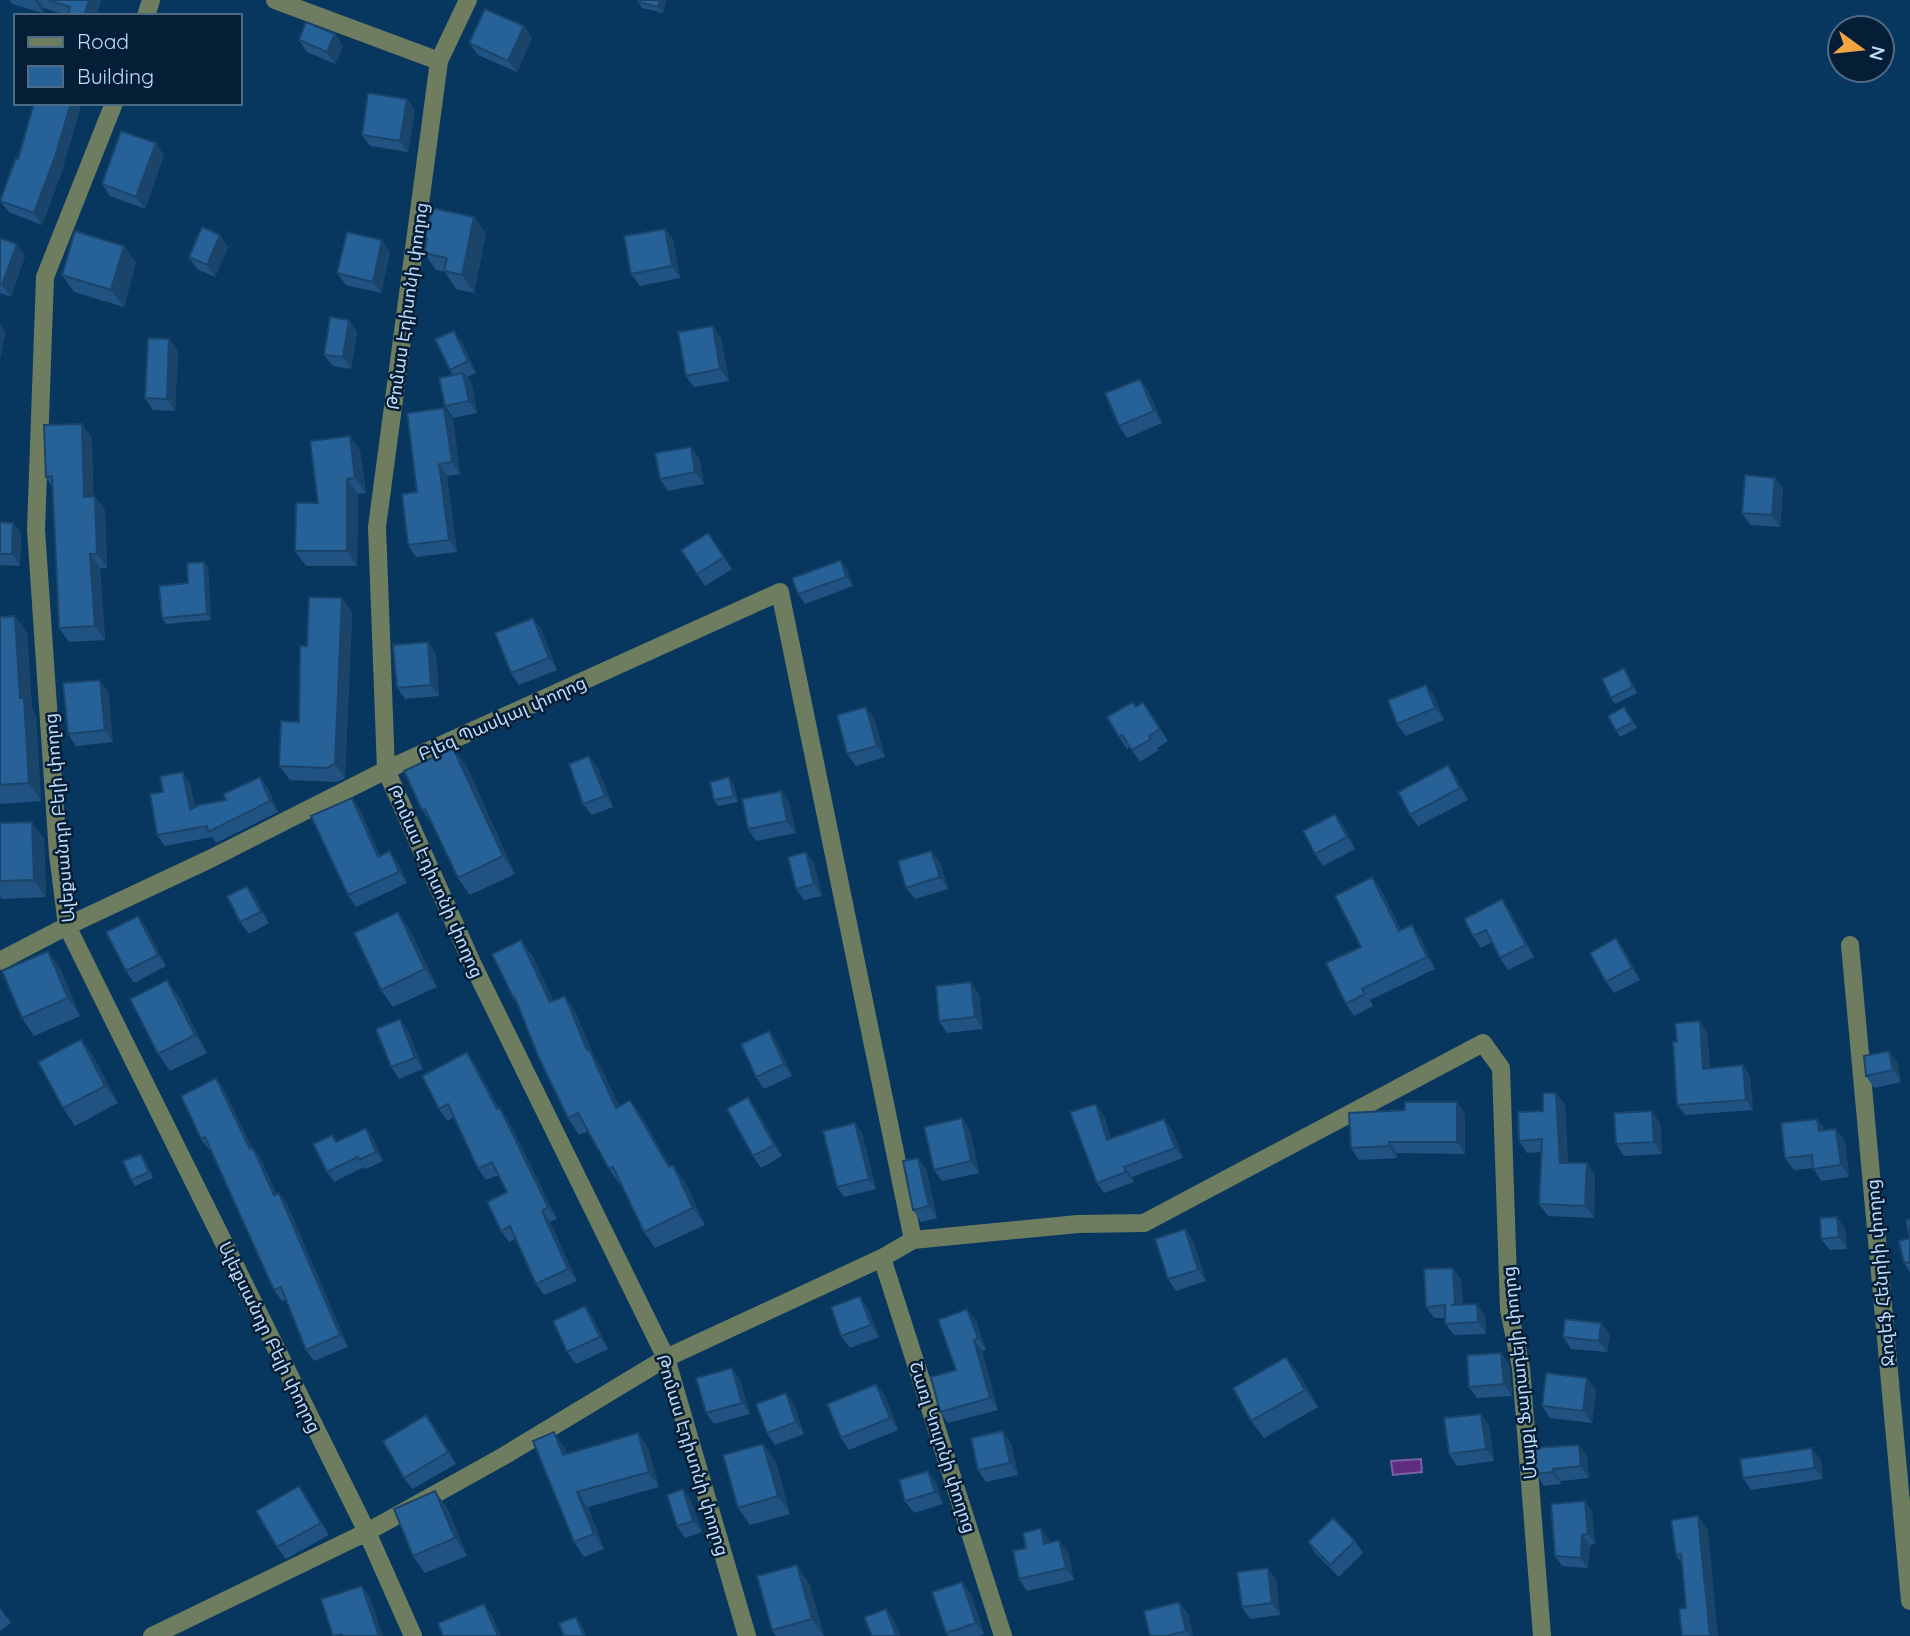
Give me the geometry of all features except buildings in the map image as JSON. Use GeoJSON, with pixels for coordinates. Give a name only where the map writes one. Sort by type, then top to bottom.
{"type":"FeatureCollection","features":[{"type":"Feature","properties":{"kind":"street"},"geometry":{"type":"LineString","coordinates":[[275,0],[439,61]]}},
{"type":"Feature","properties":{"kind":"street","name":"Թոմաս Էդիսոնի փողոց"},"geometry":{"type":"LineString","coordinates":[[468,0],[439,61],[377,527],[386,770],[472,963],[666,1358],[747,1636]]}},
{"type":"Feature","properties":{"kind":"street","name":"Ալեքսանդր Բելի փողոց"},"geometry":{"type":"LineString","coordinates":[[113,105],[45,277],[36,530],[58,854],[67,926],[367,1532],[413,1636]]}},
{"type":"Feature","properties":{"kind":"street","name":"Բլեզ Պասկալ փողոց"},"geometry":{"type":"LineString","coordinates":[[0,961],[386,770],[780,592],[914,1240]]}},
{"type":"Feature","properties":{"kind":"street","name":"Ջոզեֆ Հենրիի փողոց"},"geometry":{"type":"LineString","coordinates":[[1850,946],[1910,1601]]}},
{"type":"Feature","properties":{"kind":"street","name":"Մայքլ Ֆարադեյի փողոց"},"geometry":{"type":"LineString","coordinates":[[914,1240],[1078,1224],[1144,1223],[1483,1043],[1501,1068],[1509,1310],[1521,1368],[1542,1636]]}},
{"type":"Feature","properties":{"kind":"street"},"geometry":{"type":"LineString","coordinates":[[155,1635],[367,1532],[502,1457],[666,1358],[882,1258],[914,1240]]}},
{"type":"Feature","properties":{"kind":"street","name":"Շառլ Կուլոնի փողոց"},"geometry":{"type":"LineString","coordinates":[[882,1258],[1003,1636]]}},
{"type":"Feature","properties":{"kind":"shaded area"},"geometry":{"type":"Polygon","coordinates":[[[1421,1459],[1422,1472],[1393,1475],[1391,1461],[1421,1459]]]}}]}
